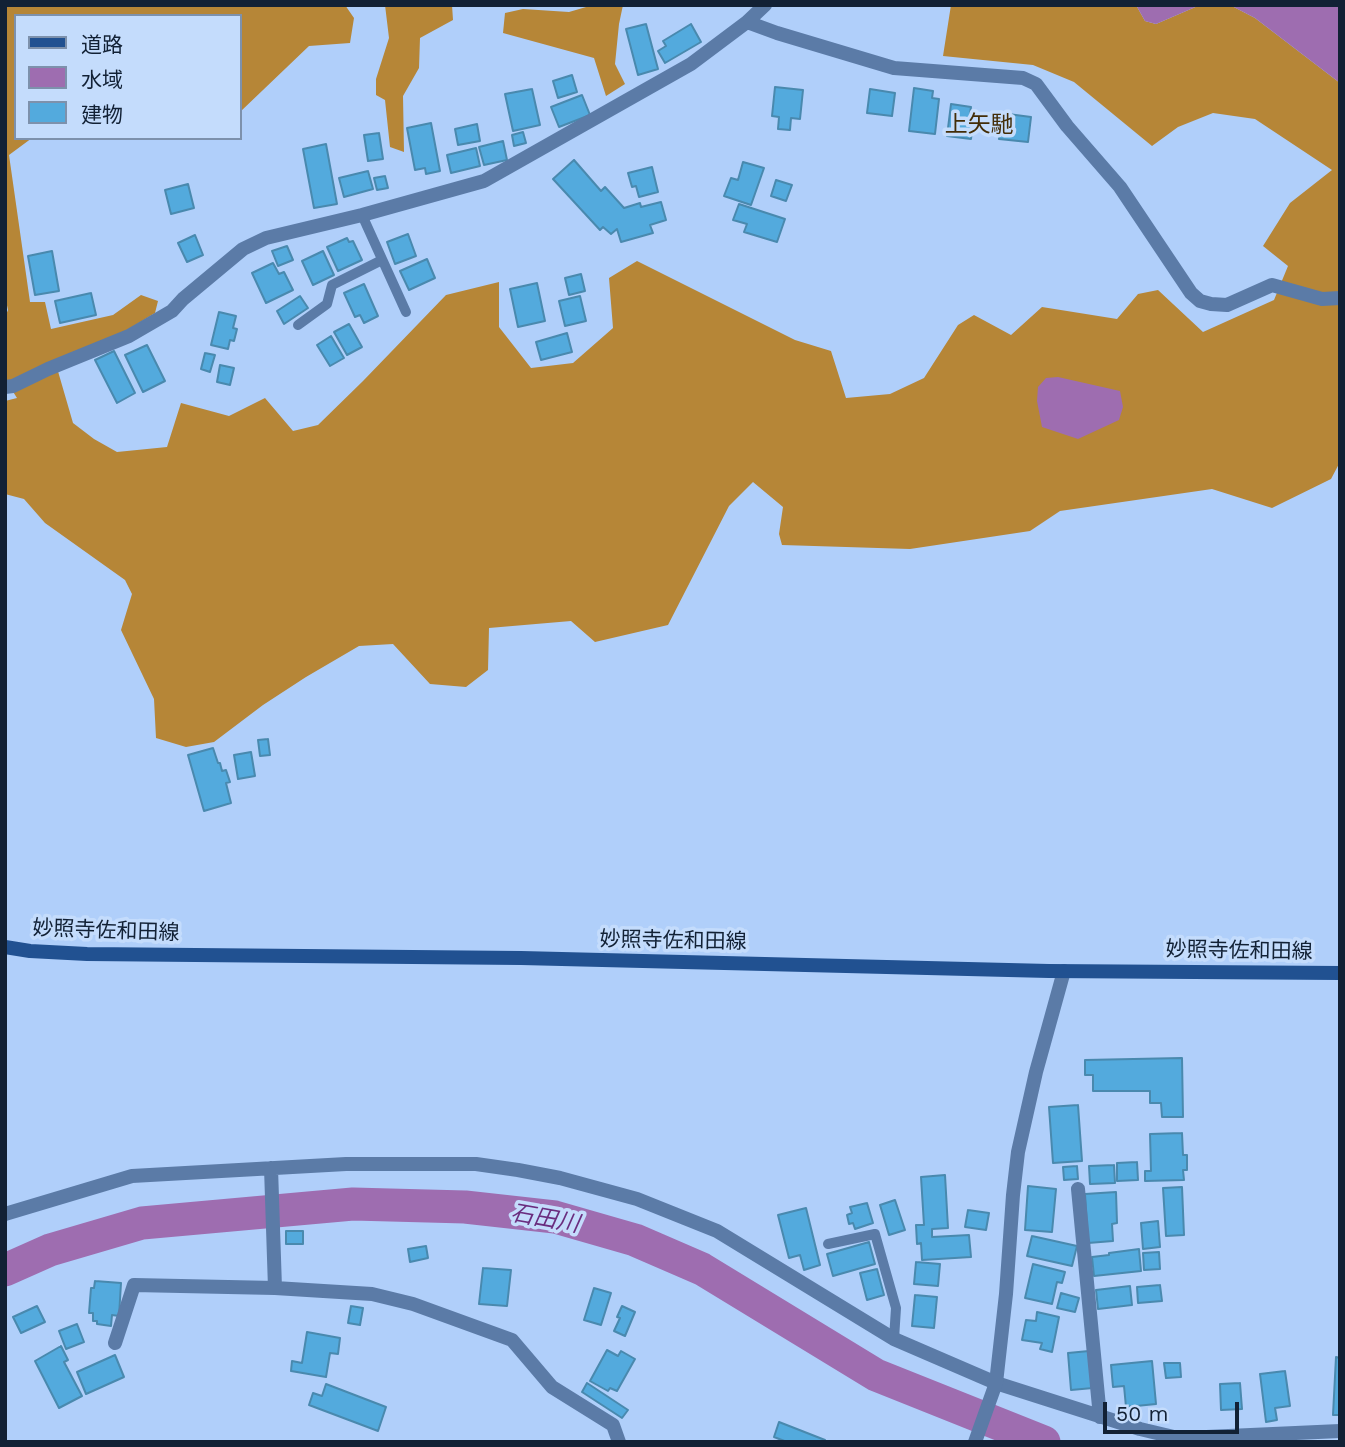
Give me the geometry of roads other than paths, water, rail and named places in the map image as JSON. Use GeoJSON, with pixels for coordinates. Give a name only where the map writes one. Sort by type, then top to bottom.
{"type":"FeatureCollection","features":[{"type":"Feature","properties":{"kind":"main road","name":"妙照寺佐和田線"},"geometry":{"type":"LineString","coordinates":[[5,947],[87,954],[521,958],[1064,971],[1340,973]]}},
{"type":"Feature","properties":{"kind":"street"},"geometry":{"type":"LineString","coordinates":[[5,387],[13,386],[129,336],[172,312],[183,299],[243,249],[266,238],[484,181],[691,64],[765,5]]}},
{"type":"Feature","properties":{"kind":"street"},"geometry":{"type":"LineString","coordinates":[[747,22],[894,68],[1023,79],[1036,85],[1067,126],[1120,187],[1191,293],[1200,301],[1227,305],[1272,285],[1322,299],[1340,298]]}},
{"type":"Feature","properties":{"kind":"street"},"geometry":{"type":"LineString","coordinates":[[975,1442],[994,1388],[1006,1294],[1018,1152],[1036,1072],[1064,971]]}},
{"type":"Feature","properties":{"kind":"street"},"geometry":{"type":"LineString","coordinates":[[5,1214],[132,1176],[271,1174],[346,1164],[476,1164],[560,1178],[637,1199],[717,1231],[894,1339],[994,1388],[1195,1442]]}},
{"type":"Feature","properties":{"kind":"street"},"geometry":{"type":"LineString","coordinates":[[271,1174],[275,1288]]}},
{"type":"Feature","properties":{"kind":"street"},"geometry":{"type":"LineString","coordinates":[[1078,1189],[1100,1417]]}},
{"type":"Feature","properties":{"kind":"street"},"geometry":{"type":"LineString","coordinates":[[116,1343],[134,1285],[275,1288],[372,1294],[413,1304],[512,1340],[552,1387],[613,1425],[619,1442]]}},
{"type":"Feature","properties":{"kind":"street"},"geometry":{"type":"LineString","coordinates":[[1179,1438],[1340,1431]]}},
{"type":"Feature","properties":{"kind":"lane"},"geometry":{"type":"LineString","coordinates":[[362,215],[406,312]]}},
{"type":"Feature","properties":{"kind":"lane"},"geometry":{"type":"LineString","coordinates":[[298,325],[327,304],[332,285],[382,260]]}},
{"type":"Feature","properties":{"kind":"lane"},"geometry":{"type":"LineString","coordinates":[[828,1244],[875,1234],[896,1308],[894,1339]]}},
{"type":"Feature","properties":{"kind":"water"},"geometry":{"type":"Polygon","coordinates":[[[1136,5],[1200,5],[1156,24],[1145,21],[1136,5]]]}},
{"type":"Feature","properties":{"kind":"water"},"geometry":{"type":"Polygon","coordinates":[[[1230,5],[1340,5],[1340,83],[1255,18],[1230,5]]]}},
{"type":"Feature","properties":{"kind":"water"},"geometry":{"type":"Polygon","coordinates":[[[1058,377],[1120,391],[1123,407],[1119,420],[1078,439],[1042,427],[1037,401],[1038,387],[1046,378],[1058,377]]]}},
{"type":"Feature","properties":{"kind":"waterway","name":"石田川"},"geometry":{"type":"LineString","coordinates":[[5,1270],[50,1250],[142,1223],[353,1204],[465,1207],[555,1217],[635,1240],[702,1269],[876,1375],[1044,1442]]}},
{"type":"Feature","properties":{"kind":"district","name":"上矢馳"},"geometry":{"type":"Point","coordinates":[979,125]}}]}
